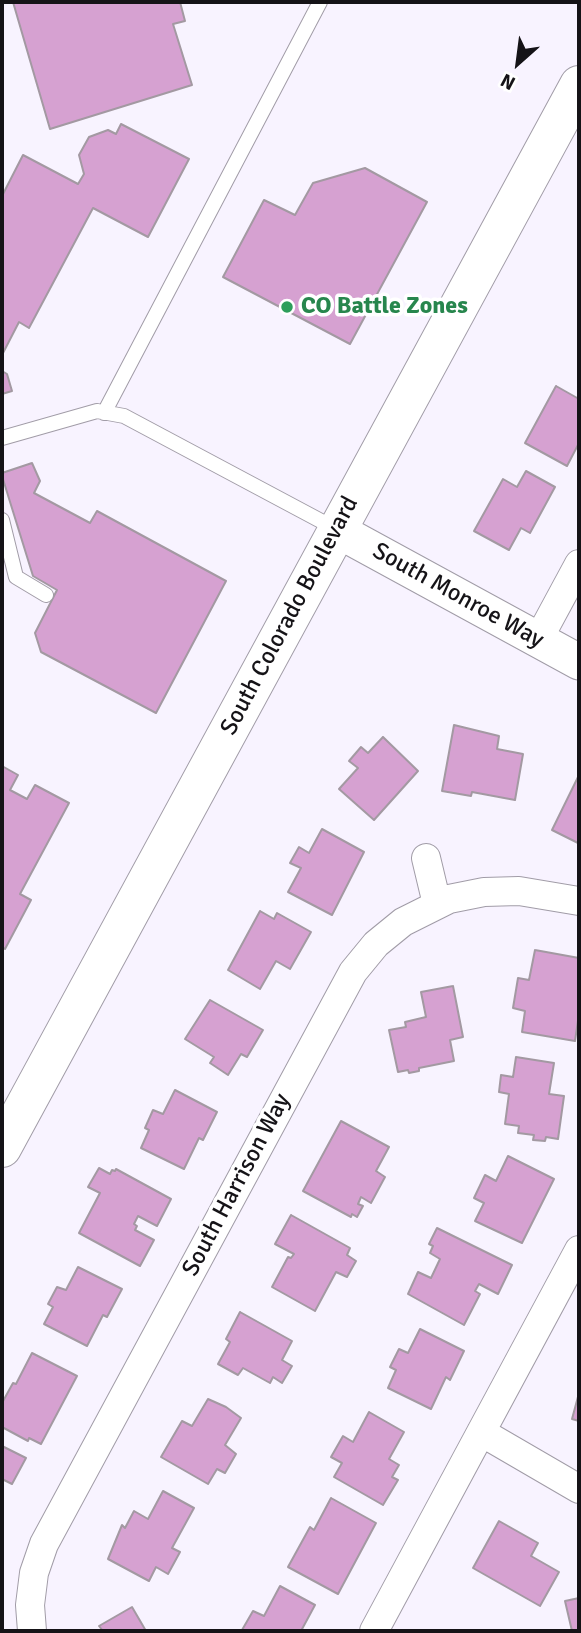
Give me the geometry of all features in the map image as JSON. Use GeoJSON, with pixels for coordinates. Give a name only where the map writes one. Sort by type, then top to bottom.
{"type":"FeatureCollection","features":[{"type":"Feature","properties":{"kind":"main road","name":"South Colorado Boulevard"},"geometry":{"type":"LineString","coordinates":[[2,1148],[579,85]]}},
{"type":"Feature","properties":{"kind":"street","name":"South Monroe Way"},"geometry":{"type":"LineString","coordinates":[[337,530],[579,662]]}},
{"type":"Feature","properties":{"kind":"street"},"geometry":{"type":"LineString","coordinates":[[538,640],[579,564]]}},
{"type":"Feature","properties":{"kind":"street"},"geometry":{"type":"LineString","coordinates":[[426,858],[437,904]]}},
{"type":"Feature","properties":{"kind":"street","name":"South Harrison Way"},"geometry":{"type":"LineString","coordinates":[[32,1631],[31,1594],[34,1573],[44,1544],[353,972],[376,944],[403,922],[437,904],[484,892],[519,891],[579,901]]}},
{"type":"Feature","properties":{"kind":"street"},"geometry":{"type":"LineString","coordinates":[[374,1631],[579,1250]]}},
{"type":"Feature","properties":{"kind":"street"},"geometry":{"type":"LineString","coordinates":[[481,1432],[579,1489]]}},
{"type":"Feature","properties":{"kind":"lane"},"geometry":{"type":"LineString","coordinates":[[104,413],[320,2]]}},
{"type":"Feature","properties":{"kind":"lane"},"geometry":{"type":"LineString","coordinates":[[2,438],[97,411],[124,416],[337,530]]}},
{"type":"Feature","properties":{"kind":"lane"},"geometry":{"type":"LineString","coordinates":[[2,520],[16,578],[46,595]]}},
{"type":"Feature","properties":{"kind":"building"},"geometry":{"type":"Polygon","coordinates":[[[13,2],[180,2],[185,21],[173,24],[192,85],[50,129],[13,2]]]}},
{"type":"Feature","properties":{"kind":"building"},"geometry":{"type":"Polygon","coordinates":[[[121,124],[189,159],[148,237],[93,208],[29,328],[19,322],[2,355],[2,196],[23,155],[78,184],[84,174],[79,155],[89,137],[108,130],[116,134],[121,124]]]}},
{"type":"Feature","properties":{"kind":"building"},"geometry":{"type":"Polygon","coordinates":[[[365,168],[427,202],[350,344],[223,277],[264,200],[295,215],[313,183],[365,168]]]}},
{"type":"Feature","properties":{"kind":"building"},"geometry":{"type":"Polygon","coordinates":[[[2,371],[7,374],[12,391],[2,394],[2,371]]]}},
{"type":"Feature","properties":{"kind":"building"},"geometry":{"type":"Polygon","coordinates":[[[556,386],[579,399],[579,443],[567,466],[525,443],[556,386]]]}},
{"type":"Feature","properties":{"kind":"building"},"geometry":{"type":"Polygon","coordinates":[[[32,463],[40,481],[34,493],[90,523],[97,511],[226,581],[156,713],[41,652],[35,633],[57,590],[33,576],[2,476],[2,473],[32,463]]]}},
{"type":"Feature","properties":{"kind":"building"},"geometry":{"type":"Polygon","coordinates":[[[526,471],[555,487],[530,533],[521,528],[509,550],[474,531],[503,479],[517,487],[526,471]]]}},
{"type":"Feature","properties":{"kind":"building"},"geometry":{"type":"Polygon","coordinates":[[[454,725],[499,736],[497,749],[523,754],[515,800],[472,792],[471,796],[442,791],[454,725]]]}},
{"type":"Feature","properties":{"kind":"building"},"geometry":{"type":"Polygon","coordinates":[[[383,737],[418,771],[374,820],[339,789],[358,768],[349,761],[361,747],[368,753],[383,737]]]}},
{"type":"Feature","properties":{"kind":"building"},"geometry":{"type":"Polygon","coordinates":[[[2,766],[18,775],[10,790],[27,799],[35,785],[69,803],[20,894],[31,900],[5,949],[2,947],[2,766]]]}},
{"type":"Feature","properties":{"kind":"building"},"geometry":{"type":"Polygon","coordinates":[[[579,775],[579,841],[578,843],[552,830],[579,775]]]}},
{"type":"Feature","properties":{"kind":"building"},"geometry":{"type":"Polygon","coordinates":[[[322,829],[364,852],[332,915],[288,892],[301,868],[290,863],[299,847],[309,853],[322,829]]]}},
{"type":"Feature","properties":{"kind":"building"},"geometry":{"type":"Polygon","coordinates":[[[260,911],[274,919],[277,913],[311,932],[290,969],[276,961],[260,989],[228,970],[260,911]]]}},
{"type":"Feature","properties":{"kind":"building"},"geometry":{"type":"Polygon","coordinates":[[[535,950],[579,958],[579,1014],[575,1041],[522,1032],[525,1011],[513,1008],[518,978],[529,980],[535,950]]]}},
{"type":"Feature","properties":{"kind":"building"},"geometry":{"type":"Polygon","coordinates":[[[453,986],[463,1037],[450,1040],[454,1061],[419,1068],[419,1071],[409,1073],[408,1070],[398,1072],[389,1030],[406,1027],[405,1022],[426,1017],[421,992],[453,986]]]}},
{"type":"Feature","properties":{"kind":"building"},"geometry":{"type":"Polygon","coordinates":[[[210,1000],[263,1030],[247,1057],[241,1054],[228,1075],[210,1063],[214,1057],[185,1039],[210,1000]]]}},
{"type":"Feature","properties":{"kind":"building"},"geometry":{"type":"Polygon","coordinates":[[[516,1057],[554,1063],[549,1094],[564,1096],[558,1139],[546,1137],[545,1141],[533,1140],[534,1135],[518,1133],[519,1126],[505,1124],[509,1094],[499,1092],[501,1075],[513,1077],[516,1057]]]}},
{"type":"Feature","properties":{"kind":"building"},"geometry":{"type":"Polygon","coordinates":[[[175,1090],[217,1112],[203,1140],[199,1138],[184,1169],[141,1148],[149,1130],[145,1128],[153,1110],[163,1114],[175,1090]]]}},
{"type":"Feature","properties":{"kind":"building"},"geometry":{"type":"Polygon","coordinates":[[[341,1121],[389,1147],[376,1171],[385,1177],[371,1203],[361,1197],[358,1204],[363,1206],[357,1217],[352,1214],[351,1217],[303,1191],[341,1121]]]}},
{"type":"Feature","properties":{"kind":"building"},"geometry":{"type":"Polygon","coordinates":[[[508,1156],[554,1179],[522,1243],[475,1221],[484,1203],[474,1198],[485,1175],[496,1181],[508,1156]]]}},
{"type":"Feature","properties":{"kind":"building"},"geometry":{"type":"Polygon","coordinates":[[[99,1168],[110,1174],[116,1169],[171,1199],[157,1226],[138,1216],[134,1224],[137,1226],[135,1230],[154,1240],[140,1266],[79,1233],[100,1193],[88,1187],[99,1168]]]}},
{"type":"Feature","properties":{"kind":"building"},"geometry":{"type":"Polygon","coordinates":[[[291,1215],[350,1248],[347,1255],[356,1261],[347,1277],[336,1272],[315,1311],[272,1287],[288,1257],[291,1258],[294,1254],[275,1244],[291,1215]]]}},
{"type":"Feature","properties":{"kind":"building"},"geometry":{"type":"Polygon","coordinates":[[[437,1228],[512,1265],[498,1294],[479,1284],[475,1291],[480,1294],[464,1325],[408,1294],[418,1272],[431,1278],[440,1259],[430,1253],[433,1246],[429,1244],[437,1228]]]}},
{"type":"Feature","properties":{"kind":"building"},"geometry":{"type":"Polygon","coordinates":[[[78,1267],[122,1289],[107,1317],[103,1315],[87,1346],[44,1324],[53,1307],[48,1304],[57,1287],[66,1290],[78,1267]]]}},
{"type":"Feature","properties":{"kind":"building"},"geometry":{"type":"Polygon","coordinates":[[[240,1312],[292,1341],[282,1360],[292,1366],[282,1383],[273,1377],[270,1383],[243,1368],[238,1375],[218,1364],[230,1342],[226,1339],[240,1312]]]}},
{"type":"Feature","properties":{"kind":"building"},"geometry":{"type":"Polygon","coordinates":[[[420,1329],[464,1351],[450,1380],[446,1377],[431,1409],[388,1388],[396,1370],[390,1367],[399,1349],[408,1353],[420,1329]]]}},
{"type":"Feature","properties":{"kind":"building"},"geometry":{"type":"Polygon","coordinates":[[[32,1353],[77,1376],[41,1444],[29,1438],[28,1441],[2,1427],[2,1403],[13,1383],[16,1384],[32,1353]]]}},
{"type":"Feature","properties":{"kind":"building"},"geometry":{"type":"Polygon","coordinates":[[[579,1393],[579,1421],[572,1419],[579,1393]]]}},
{"type":"Feature","properties":{"kind":"building"},"geometry":{"type":"Polygon","coordinates":[[[208,1399],[241,1418],[225,1445],[236,1454],[225,1473],[217,1469],[208,1484],[161,1457],[182,1421],[192,1426],[208,1399]]]}},
{"type":"Feature","properties":{"kind":"building"},"geometry":{"type":"Polygon","coordinates":[[[369,1412],[404,1432],[389,1459],[399,1465],[392,1477],[398,1480],[383,1505],[334,1477],[342,1463],[331,1457],[343,1436],[353,1442],[369,1412]]]}},
{"type":"Feature","properties":{"kind":"building"},"geometry":{"type":"Polygon","coordinates":[[[2,1446],[26,1458],[12,1484],[2,1479],[2,1446]]]}},
{"type":"Feature","properties":{"kind":"building"},"geometry":{"type":"Polygon","coordinates":[[[163,1491],[194,1508],[172,1548],[180,1552],[168,1574],[156,1567],[149,1581],[108,1559],[122,1525],[125,1528],[134,1511],[148,1519],[163,1491]]]}},
{"type":"Feature","properties":{"kind":"building"},"geometry":{"type":"Polygon","coordinates":[[[331,1498],[376,1523],[338,1594],[288,1567],[310,1527],[314,1530],[331,1498]]]}},
{"type":"Feature","properties":{"kind":"building"},"geometry":{"type":"Polygon","coordinates":[[[499,1521],[538,1543],[531,1556],[559,1572],[540,1606],[473,1568],[499,1521]]]}},
{"type":"Feature","properties":{"kind":"building"},"geometry":{"type":"Polygon","coordinates":[[[280,1586],[315,1605],[301,1631],[242,1630],[253,1611],[264,1616],[280,1586]]]}},
{"type":"Feature","properties":{"kind":"building"},"geometry":{"type":"Polygon","coordinates":[[[579,1598],[579,1631],[572,1631],[565,1601],[579,1598]]]}},
{"type":"Feature","properties":{"kind":"building"},"geometry":{"type":"Polygon","coordinates":[[[132,1607],[146,1631],[103,1631],[99,1626],[132,1607]]]}},
{"type":"Feature","properties":{"kind":"place","name":"CO Battle Zones"},"geometry":{"type":"Point","coordinates":[287,307]}}]}
